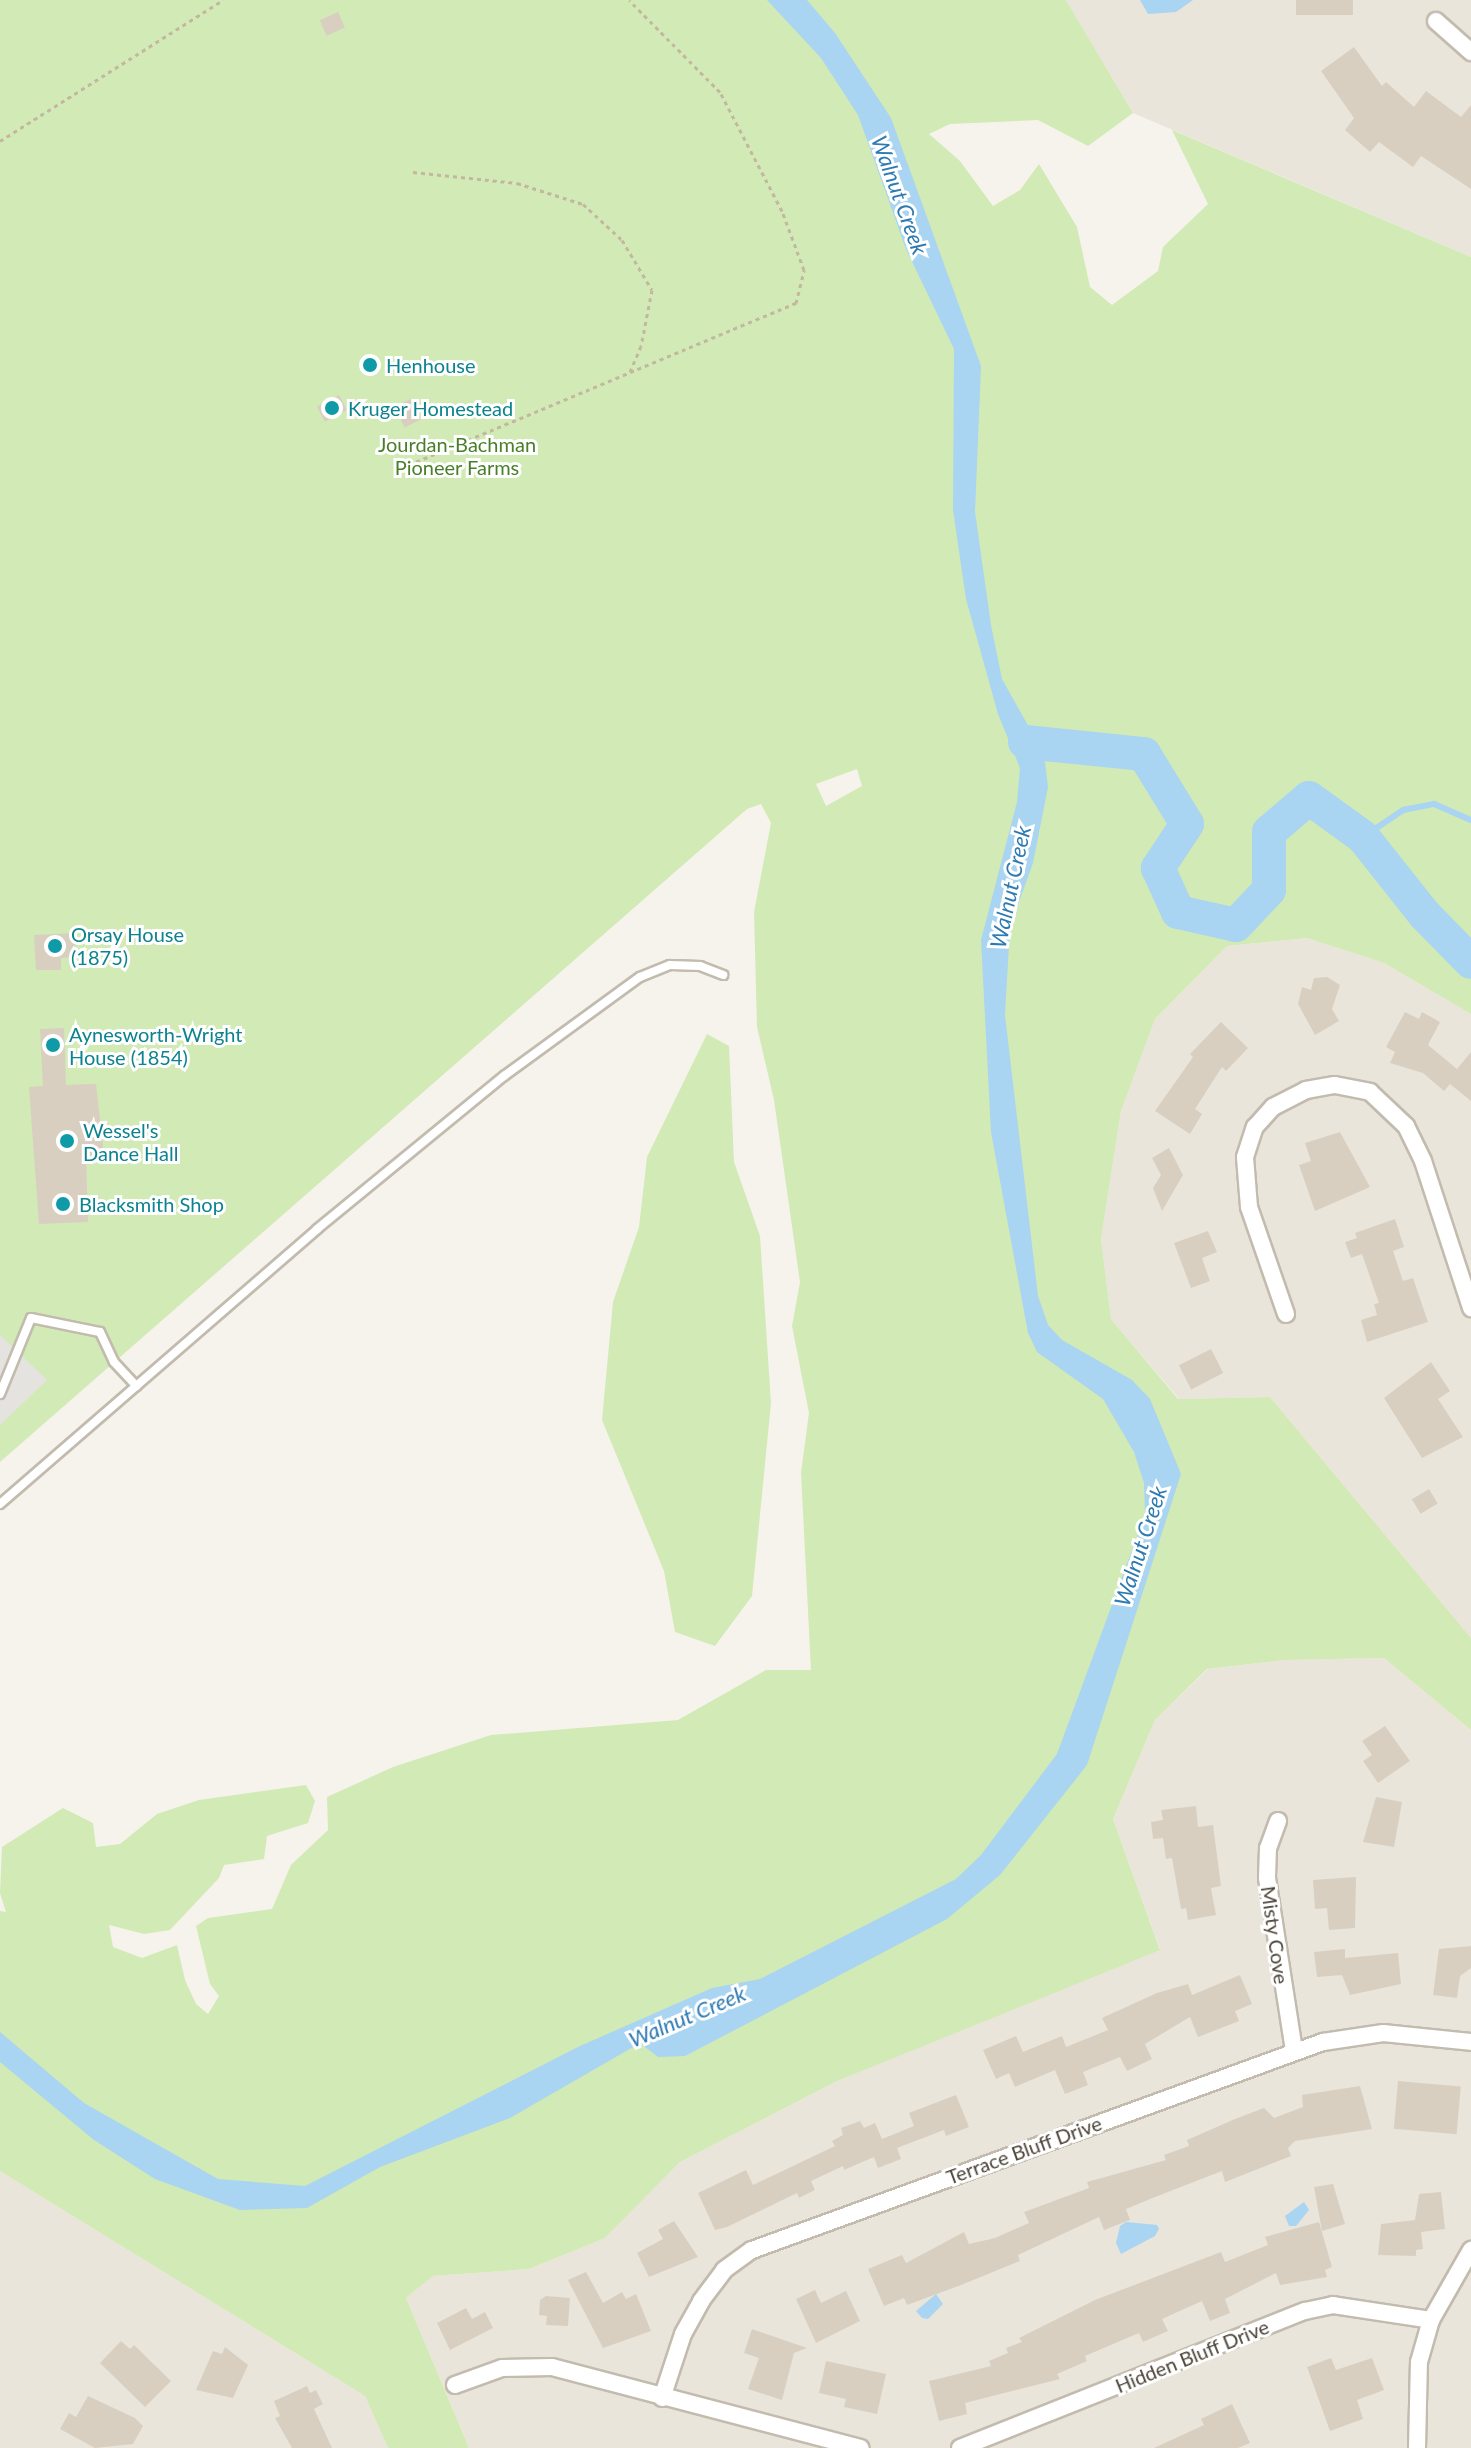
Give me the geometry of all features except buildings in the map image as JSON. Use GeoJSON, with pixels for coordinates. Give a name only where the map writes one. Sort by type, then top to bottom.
{"type":"FeatureCollection","features":[{"type":"Feature","properties":{"kind":"street"},"geometry":{"type":"LineString","coordinates":[[1436,21],[1471,52]]}},
{"type":"Feature","properties":{"kind":"street"},"geometry":{"type":"LineString","coordinates":[[1286,1314],[1249,1207],[1245,1157],[1255,1127],[1269,1110],[1306,1090],[1335,1085],[1370,1092],[1406,1126],[1423,1161],[1471,1308]]}},
{"type":"Feature","properties":{"kind":"street","name":"Misty Cove"},"geometry":{"type":"LineString","coordinates":[[1278,1821],[1268,1848],[1267,1878],[1294,2051]]}},
{"type":"Feature","properties":{"kind":"street","name":"Terrace Bluff Drive"},"geometry":{"type":"LineString","coordinates":[[662,2398],[683,2334],[701,2301],[724,2270],[752,2250],[1294,2051],[1383,2033],[1471,2042]]}},
{"type":"Feature","properties":{"kind":"street"},"geometry":{"type":"LineString","coordinates":[[1417,2448],[1419,2362],[1431,2320],[1471,2250]]}},
{"type":"Feature","properties":{"kind":"street","name":"Hidden Bluff Drive"},"geometry":{"type":"LineString","coordinates":[[960,2448],[1305,2311],[1333,2305],[1431,2320]]}},
{"type":"Feature","properties":{"kind":"street"},"geometry":{"type":"LineString","coordinates":[[455,2385],[502,2368],[552,2367],[861,2448]]}},
{"type":"Feature","properties":{"kind":"lane"},"geometry":{"type":"LineString","coordinates":[[0,1504],[504,1076],[640,977],[670,965],[700,966],[723,975]]}},
{"type":"Feature","properties":{"kind":"lane"},"geometry":{"type":"LineString","coordinates":[[0,1394],[31,1318],[100,1332],[114,1362],[136,1386]]}},
{"type":"Feature","properties":{"kind":"path"},"geometry":{"type":"LineString","coordinates":[[0,141],[223,0]]}},
{"type":"Feature","properties":{"kind":"path"},"geometry":{"type":"LineString","coordinates":[[394,471],[796,303],[804,270],[782,211],[720,92],[629,0]]}},
{"type":"Feature","properties":{"kind":"path"},"geometry":{"type":"LineString","coordinates":[[413,172],[454,173],[583,204],[622,240],[652,290],[641,346],[630,372]]}},
{"type":"Feature","properties":{"kind":"shaded area"},"geometry":{"type":"Polygon","coordinates":[[[1066,0],[1471,0],[1471,257],[1133,113],[1066,0]]]}},
{"type":"Feature","properties":{"kind":"shaded area"},"geometry":{"type":"Polygon","coordinates":[[[1307,938],[1384,963],[1471,1014],[1471,1638],[1270,1397],[1179,1399],[1111,1319],[1101,1239],[1121,1111],[1155,1019],[1227,946],[1307,938]]]}},
{"type":"Feature","properties":{"kind":"shaded area"},"geometry":{"type":"Polygon","coordinates":[[[0,1335],[47,1380],[0,1425],[0,1335]]]}},
{"type":"Feature","properties":{"kind":"shaded area"},"geometry":{"type":"Polygon","coordinates":[[[1384,1658],[1471,1730],[1471,2448],[469,2448],[406,2298],[433,2276],[529,2269],[605,2238],[680,2162],[835,2082],[1160,1949],[1113,1819],[1155,1720],[1208,1669],[1284,1660],[1384,1658]]]}},
{"type":"Feature","properties":{"kind":"shaded area"},"geometry":{"type":"Polygon","coordinates":[[[0,2171],[365,2396],[388,2448],[0,2448],[0,2171]]]}},
{"type":"Feature","properties":{"kind":"green space","name":"Jourdan-Bachman Pioneer Farms"},"geometry":{"type":"Polygon","coordinates":[[[0,0],[1066,0],[1133,113],[1088,146],[1038,120],[950,124],[929,134],[960,161],[993,206],[1020,190],[1039,164],[1077,227],[1090,287],[1112,305],[1158,271],[1163,247],[1208,204],[1172,130],[1471,257],[1471,1014],[1384,963],[1307,938],[1227,946],[1155,1019],[1121,1111],[1101,1239],[1111,1319],[1178,1399],[1270,1397],[1471,1638],[1471,1730],[1384,1658],[1284,1660],[1207,1669],[1155,1720],[1113,1819],[1160,1950],[835,2082],[680,2162],[605,2238],[529,2269],[433,2276],[406,2298],[469,2448],[388,2448],[365,2396],[0,2171],[0,1911],[6,1912],[0,1893],[2,1847],[63,1808],[93,1823],[96,1847],[120,1844],[157,1814],[199,1800],[306,1785],[315,1801],[308,1823],[267,1836],[264,1859],[224,1865],[219,1878],[170,1930],[144,1934],[109,1925],[113,1947],[142,1958],[177,1945],[185,1980],[196,2004],[208,2014],[219,1996],[210,1984],[196,1926],[208,1918],[272,1909],[291,1865],[328,1830],[327,1797],[393,1767],[491,1735],[678,1720],[766,1670],[811,1670],[801,1473],[809,1413],[792,1326],[800,1282],[774,1100],[757,1027],[754,912],[771,823],[761,804],[747,809],[0,1462],[0,0]],[[857,769],[816,784],[826,806],[862,786],[857,769]]]}},
{"type":"Feature","properties":{"kind":"green space"},"geometry":{"type":"Polygon","coordinates":[[[707,1034],[729,1046],[734,1162],[760,1236],[771,1403],[752,1596],[715,1646],[675,1632],[664,1571],[602,1420],[613,1302],[639,1227],[647,1157],[707,1034]]]}},
{"type":"Feature","properties":{"kind":"water","name":"Walnut Creek"},"geometry":{"type":"Polygon","coordinates":[[[767,0],[807,0],[835,33],[891,118],[981,366],[975,512],[991,625],[1002,679],[1044,754],[1048,787],[1033,863],[1010,927],[1005,1015],[1038,1296],[1048,1325],[1062,1340],[1132,1380],[1150,1399],[1181,1474],[1087,1765],[1000,1875],[947,1919],[685,2056],[658,2057],[640,2043],[510,2118],[380,2167],[307,2208],[240,2210],[155,2179],[94,2140],[0,2062],[0,2032],[84,2103],[218,2179],[305,2186],[580,2046],[712,1988],[760,1979],[956,1879],[981,1855],[1057,1754],[1145,1515],[1144,1483],[1134,1452],[1103,1399],[1037,1352],[1028,1333],[991,1132],[981,940],[1017,802],[1020,768],[998,714],[966,599],[953,510],[954,349],[906,249],[858,115],[821,58],[767,0]]]}},
{"type":"Feature","properties":{"kind":"water"},"geometry":{"type":"Polygon","coordinates":[[[1140,0],[1193,0],[1176,12],[1148,14],[1140,0]]]}},
{"type":"Feature","properties":{"kind":"water"},"geometry":{"type":"Polygon","coordinates":[[[1304,2202],[1309,2210],[1296,2226],[1289,2226],[1285,2216],[1304,2202]]]}},
{"type":"Feature","properties":{"kind":"water"},"geometry":{"type":"Polygon","coordinates":[[[1126,2222],[1157,2225],[1159,2229],[1155,2236],[1121,2254],[1116,2243],[1120,2226],[1126,2222]]]}},
{"type":"Feature","properties":{"kind":"water"},"geometry":{"type":"Polygon","coordinates":[[[936,2294],[943,2304],[928,2319],[922,2318],[916,2311],[936,2294]]]}},
{"type":"Feature","properties":{"kind":"waterway"},"geometry":{"type":"LineString","coordinates":[[1025,742],[1144,754],[1187,824],[1158,868],[1178,912],[1236,925],[1269,890],[1269,832],[1309,798],[1363,837],[1424,914],[1471,962]]}},
{"type":"Feature","properties":{"kind":"waterway"},"geometry":{"type":"LineString","coordinates":[[1363,837],[1403,810],[1434,804],[1471,820]]}},
{"type":"Feature","properties":{"kind":"place","name":"Henhouse"},"geometry":{"type":"Point","coordinates":[370,365]}},
{"type":"Feature","properties":{"kind":"place","name":"Kruger Homestead"},"geometry":{"type":"Point","coordinates":[332,408]}},
{"type":"Feature","properties":{"kind":"place","name":"Orsay House (1875)"},"geometry":{"type":"Point","coordinates":[55,946]}},
{"type":"Feature","properties":{"kind":"place","name":"Aynesworth-Wright House (1854)"},"geometry":{"type":"Point","coordinates":[53,1045]}},
{"type":"Feature","properties":{"kind":"place","name":"Wessel's Dance Hall"},"geometry":{"type":"Point","coordinates":[67,1141]}},
{"type":"Feature","properties":{"kind":"place","name":"Blacksmith Shop"},"geometry":{"type":"Point","coordinates":[63,1204]}}]}
